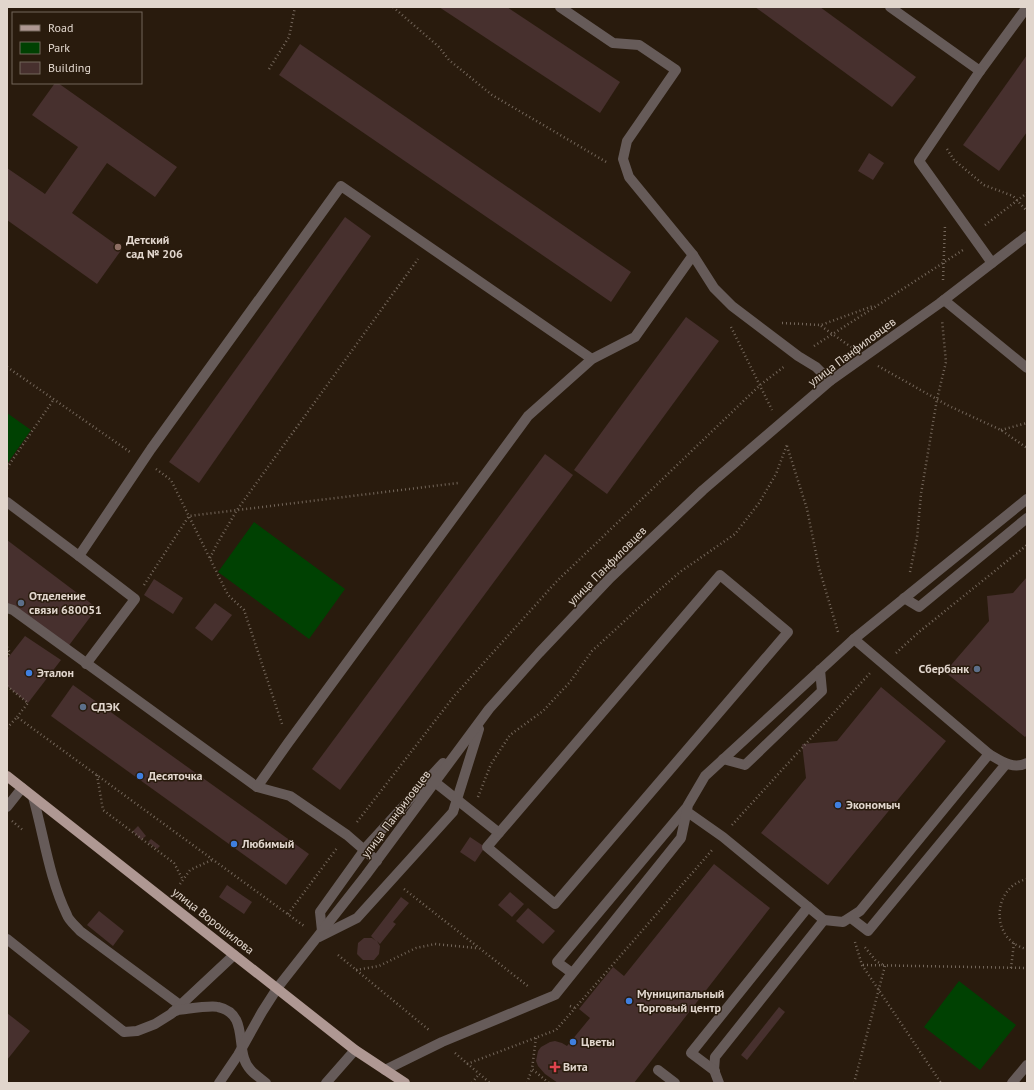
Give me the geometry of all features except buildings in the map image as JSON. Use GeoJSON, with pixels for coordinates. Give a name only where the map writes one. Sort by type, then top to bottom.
{"type":"FeatureCollection","features":[{"type":"Feature","properties":{"kind":"main road","name":"улица Ворошилова"},"geometry":{"type":"LineString","coordinates":[[7,776],[234,955],[278,987],[355,1050],[405,1083]]}},
{"type":"Feature","properties":{"kind":"street"},"geometry":{"type":"LineString","coordinates":[[560,7],[613,43],[639,45],[676,70],[627,141],[623,159],[629,177],[693,255],[714,288],[732,306],[798,356],[816,367],[830,381]]}},
{"type":"Feature","properties":{"kind":"street"},"geometry":{"type":"LineString","coordinates":[[890,7],[980,71]]}},
{"type":"Feature","properties":{"kind":"street"},"geometry":{"type":"LineString","coordinates":[[992,263],[918,161],[980,71],[1027,7]]}},
{"type":"Feature","properties":{"kind":"street"},"geometry":{"type":"LineString","coordinates":[[79,556],[143,460],[341,186],[592,359]]}},
{"type":"Feature","properties":{"kind":"street","name":"улица Панфиловцев"},"geometry":{"type":"LineString","coordinates":[[219,1083],[278,987],[436,783],[489,709],[539,653],[610,578],[703,490],[830,381],[942,301],[1027,236]]}},
{"type":"Feature","properties":{"kind":"street"},"geometry":{"type":"LineString","coordinates":[[257,788],[288,743],[528,416],[592,359],[635,337],[693,255]]}},
{"type":"Feature","properties":{"kind":"street"},"geometry":{"type":"LineString","coordinates":[[942,301],[1027,368]]}},
{"type":"Feature","properties":{"kind":"street"},"geometry":{"type":"LineString","coordinates":[[572,973],[557,962],[687,808],[705,776],[843,648],[1027,499]]}},
{"type":"Feature","properties":{"kind":"street"},"geometry":{"type":"LineString","coordinates":[[7,502],[135,599],[86,664]]}},
{"type":"Feature","properties":{"kind":"street"},"geometry":{"type":"LineString","coordinates":[[904,598],[919,607],[1027,518]]}},
{"type":"Feature","properties":{"kind":"street"},"geometry":{"type":"LineString","coordinates":[[720,575],[788,632],[555,904],[488,847],[499,833],[720,575]]}},
{"type":"Feature","properties":{"kind":"street"},"geometry":{"type":"LineString","coordinates":[[7,608],[13,610],[257,788],[290,796],[347,836],[376,861]]}},
{"type":"Feature","properties":{"kind":"street"},"geometry":{"type":"LineString","coordinates":[[854,639],[989,754],[1006,764],[1022,766],[1027,763]]}},
{"type":"Feature","properties":{"kind":"street"},"geometry":{"type":"LineString","coordinates":[[723,759],[745,765],[822,692],[820,670]]}},
{"type":"Feature","properties":{"kind":"street"},"geometry":{"type":"LineString","coordinates":[[481,722],[453,812],[357,918],[320,934],[320,912],[365,851],[481,722]]}},
{"type":"Feature","properties":{"kind":"street"},"geometry":{"type":"LineString","coordinates":[[687,808],[824,920],[843,922],[851,918],[872,897],[989,754]]}},
{"type":"Feature","properties":{"kind":"street"},"geometry":{"type":"LineString","coordinates":[[851,918],[868,931],[1006,764]]}},
{"type":"Feature","properties":{"kind":"street"},"geometry":{"type":"LineString","coordinates":[[436,783],[499,833]]}},
{"type":"Feature","properties":{"kind":"street"},"geometry":{"type":"LineString","coordinates":[[7,807],[22,788]]}},
{"type":"Feature","properties":{"kind":"street"},"geometry":{"type":"LineString","coordinates":[[33,797],[43,833],[50,871],[67,916],[80,931],[180,1005]]}},
{"type":"Feature","properties":{"kind":"street"},"geometry":{"type":"LineString","coordinates":[[385,1070],[442,1042],[555,995],[681,838],[687,808]]}},
{"type":"Feature","properties":{"kind":"street"},"geometry":{"type":"LineString","coordinates":[[715,1071],[691,1053],[808,907]]}},
{"type":"Feature","properties":{"kind":"street"},"geometry":{"type":"LineString","coordinates":[[718,1083],[715,1071],[715,1057],[824,920]]}},
{"type":"Feature","properties":{"kind":"street"},"geometry":{"type":"LineString","coordinates":[[7,939],[124,1032],[137,1031],[155,1024],[178,1010],[218,1007],[233,1016],[237,1022],[241,1032],[244,1058],[249,1069],[266,1083]]}},
{"type":"Feature","properties":{"kind":"street"},"geometry":{"type":"LineString","coordinates":[[171,1014],[234,955]]}},
{"type":"Feature","properties":{"kind":"street"},"geometry":{"type":"LineString","coordinates":[[326,1083],[355,1050]]}},
{"type":"Feature","properties":{"kind":"street"},"geometry":{"type":"LineString","coordinates":[[1012,1083],[1027,1065]]}},
{"type":"Feature","properties":{"kind":"street"},"geometry":{"type":"LineString","coordinates":[[658,1070],[675,1083]]}},
{"type":"Feature","properties":{"kind":"path"},"geometry":{"type":"LineString","coordinates":[[269,69],[289,37],[295,7]]}},
{"type":"Feature","properties":{"kind":"path"},"geometry":{"type":"LineString","coordinates":[[393,7],[439,47],[448,60],[492,95],[629,177]]}},
{"type":"Feature","properties":{"kind":"path"},"geometry":{"type":"LineString","coordinates":[[937,134],[954,160],[984,185],[1013,196],[1027,211]]}},
{"type":"Feature","properties":{"kind":"path"},"geometry":{"type":"LineString","coordinates":[[362,816],[455,695],[556,582],[760,385],[798,356],[832,333],[961,252],[985,224],[1027,192]]}},
{"type":"Feature","properties":{"kind":"path"},"geometry":{"type":"LineString","coordinates":[[904,598],[917,538],[921,494],[937,399],[946,362],[942,301],[945,224]]}},
{"type":"Feature","properties":{"kind":"path"},"geometry":{"type":"LineString","coordinates":[[210,559],[216,544],[237,510],[427,245]]}},
{"type":"Feature","properties":{"kind":"path"},"geometry":{"type":"LineString","coordinates":[[751,320],[821,326],[878,304]]}},
{"type":"Feature","properties":{"kind":"path"},"geometry":{"type":"LineString","coordinates":[[730,323],[787,445],[807,509],[819,568],[843,648]]}},
{"type":"Feature","properties":{"kind":"path"},"geometry":{"type":"LineString","coordinates":[[821,326],[884,371],[1001,430],[1027,448]]}},
{"type":"Feature","properties":{"kind":"path"},"geometry":{"type":"LineString","coordinates":[[7,367],[171,480],[228,595],[244,610],[288,743]]}},
{"type":"Feature","properties":{"kind":"path"},"geometry":{"type":"LineString","coordinates":[[7,468],[54,400]]}},
{"type":"Feature","properties":{"kind":"path"},"geometry":{"type":"LineString","coordinates":[[1001,430],[1027,423]]}},
{"type":"Feature","properties":{"kind":"path"},"geometry":{"type":"LineString","coordinates":[[470,810],[476,801],[491,764],[510,735],[544,712],[570,682],[592,651],[642,605],[680,572],[734,534],[759,503],[776,474],[787,445]]}},
{"type":"Feature","properties":{"kind":"path"},"geometry":{"type":"LineString","coordinates":[[135,599],[189,516],[480,481]]}},
{"type":"Feature","properties":{"kind":"path"},"geometry":{"type":"LineString","coordinates":[[467,1064],[556,1030],[723,837],[866,676],[1027,545]]}},
{"type":"Feature","properties":{"kind":"path"},"geometry":{"type":"LineString","coordinates":[[7,648],[10,653],[7,657]]}},
{"type":"Feature","properties":{"kind":"path"},"geometry":{"type":"LineString","coordinates":[[7,686],[28,703],[7,728]]}},
{"type":"Feature","properties":{"kind":"path"},"geometry":{"type":"LineString","coordinates":[[17,717],[304,926]]}},
{"type":"Feature","properties":{"kind":"path"},"geometry":{"type":"LineString","coordinates":[[97,775],[103,810],[174,863],[183,880]]}},
{"type":"Feature","properties":{"kind":"path"},"geometry":{"type":"LineString","coordinates":[[288,914],[347,836]]}},
{"type":"Feature","properties":{"kind":"path"},"geometry":{"type":"LineString","coordinates":[[180,884],[190,870],[214,859]]}},
{"type":"Feature","properties":{"kind":"path"},"geometry":{"type":"LineString","coordinates":[[1027,879],[1012,886],[1004,895],[999,907],[999,919],[1002,931],[1014,943],[1027,949]]}},
{"type":"Feature","properties":{"kind":"path"},"geometry":{"type":"LineString","coordinates":[[404,890],[409,884]]}},
{"type":"Feature","properties":{"kind":"path"},"geometry":{"type":"LineString","coordinates":[[400,888],[476,948],[532,989]]}},
{"type":"Feature","properties":{"kind":"path"},"geometry":{"type":"LineString","coordinates":[[1011,968],[1014,943]]}},
{"type":"Feature","properties":{"kind":"path"},"geometry":{"type":"LineString","coordinates":[[356,970],[379,966],[416,948],[434,944],[456,944],[476,948]]}},
{"type":"Feature","properties":{"kind":"path"},"geometry":{"type":"LineString","coordinates":[[338,955],[490,1083]]}},
{"type":"Feature","properties":{"kind":"path"},"geometry":{"type":"LineString","coordinates":[[941,1083],[862,965],[1027,968]]}},
{"type":"Feature","properties":{"kind":"path"},"geometry":{"type":"LineString","coordinates":[[854,1083],[884,966]]}},
{"type":"Feature","properties":{"kind":"path"},"geometry":{"type":"LineString","coordinates":[[570,1006],[574,1008]]}},
{"type":"Feature","properties":{"kind":"path"},"geometry":{"type":"LineString","coordinates":[[527,1083],[532,1069],[536,1038]]}},
{"type":"Feature","properties":{"kind":"path"},"geometry":{"type":"LineString","coordinates":[[532,1069],[549,1083]]}},
{"type":"Feature","properties":{"kind":"path"},"geometry":{"type":"LineString","coordinates":[[472,1083],[480,1074]]}},
{"type":"Feature","properties":{"kind":"green space"},"geometry":{"type":"Polygon","coordinates":[[[7,413],[31,430],[7,464],[7,413]]]}},
{"type":"Feature","properties":{"kind":"green space"},"geometry":{"type":"Polygon","coordinates":[[[254,522],[345,589],[309,639],[218,572],[254,522]]]}},
{"type":"Feature","properties":{"kind":"green space"},"geometry":{"type":"Polygon","coordinates":[[[959,981],[1016,1025],[980,1070],[924,1027],[959,981]]]}},
{"type":"Feature","properties":{"kind":"place","name":"Детский сад № 206"},"geometry":{"type":"Point","coordinates":[118,247]}},
{"type":"Feature","properties":{"kind":"place","name":"Отделение связи 680051"},"geometry":{"type":"Point","coordinates":[21,603]}},
{"type":"Feature","properties":{"kind":"place","name":"Сбербанк"},"geometry":{"type":"Point","coordinates":[977,669]}},
{"type":"Feature","properties":{"kind":"place","name":"Эталон"},"geometry":{"type":"Point","coordinates":[29,673]}},
{"type":"Feature","properties":{"kind":"place","name":"СДЭК"},"geometry":{"type":"Point","coordinates":[83,707]}},
{"type":"Feature","properties":{"kind":"place","name":"Десяточка"},"geometry":{"type":"Point","coordinates":[140,776]}},
{"type":"Feature","properties":{"kind":"place","name":"Экономыч"},"geometry":{"type":"Point","coordinates":[838,805]}},
{"type":"Feature","properties":{"kind":"place","name":"Любимый"},"geometry":{"type":"Point","coordinates":[234,844]}},
{"type":"Feature","properties":{"kind":"place","name":"Муниципальный Торговый центр"},"geometry":{"type":"Point","coordinates":[629,1001]}},
{"type":"Feature","properties":{"kind":"place","name":"Цветы"},"geometry":{"type":"Point","coordinates":[573,1042]}},
{"type":"Feature","properties":{"kind":"place","name":"Вита"},"geometry":{"type":"Point","coordinates":[555,1067]}}]}
